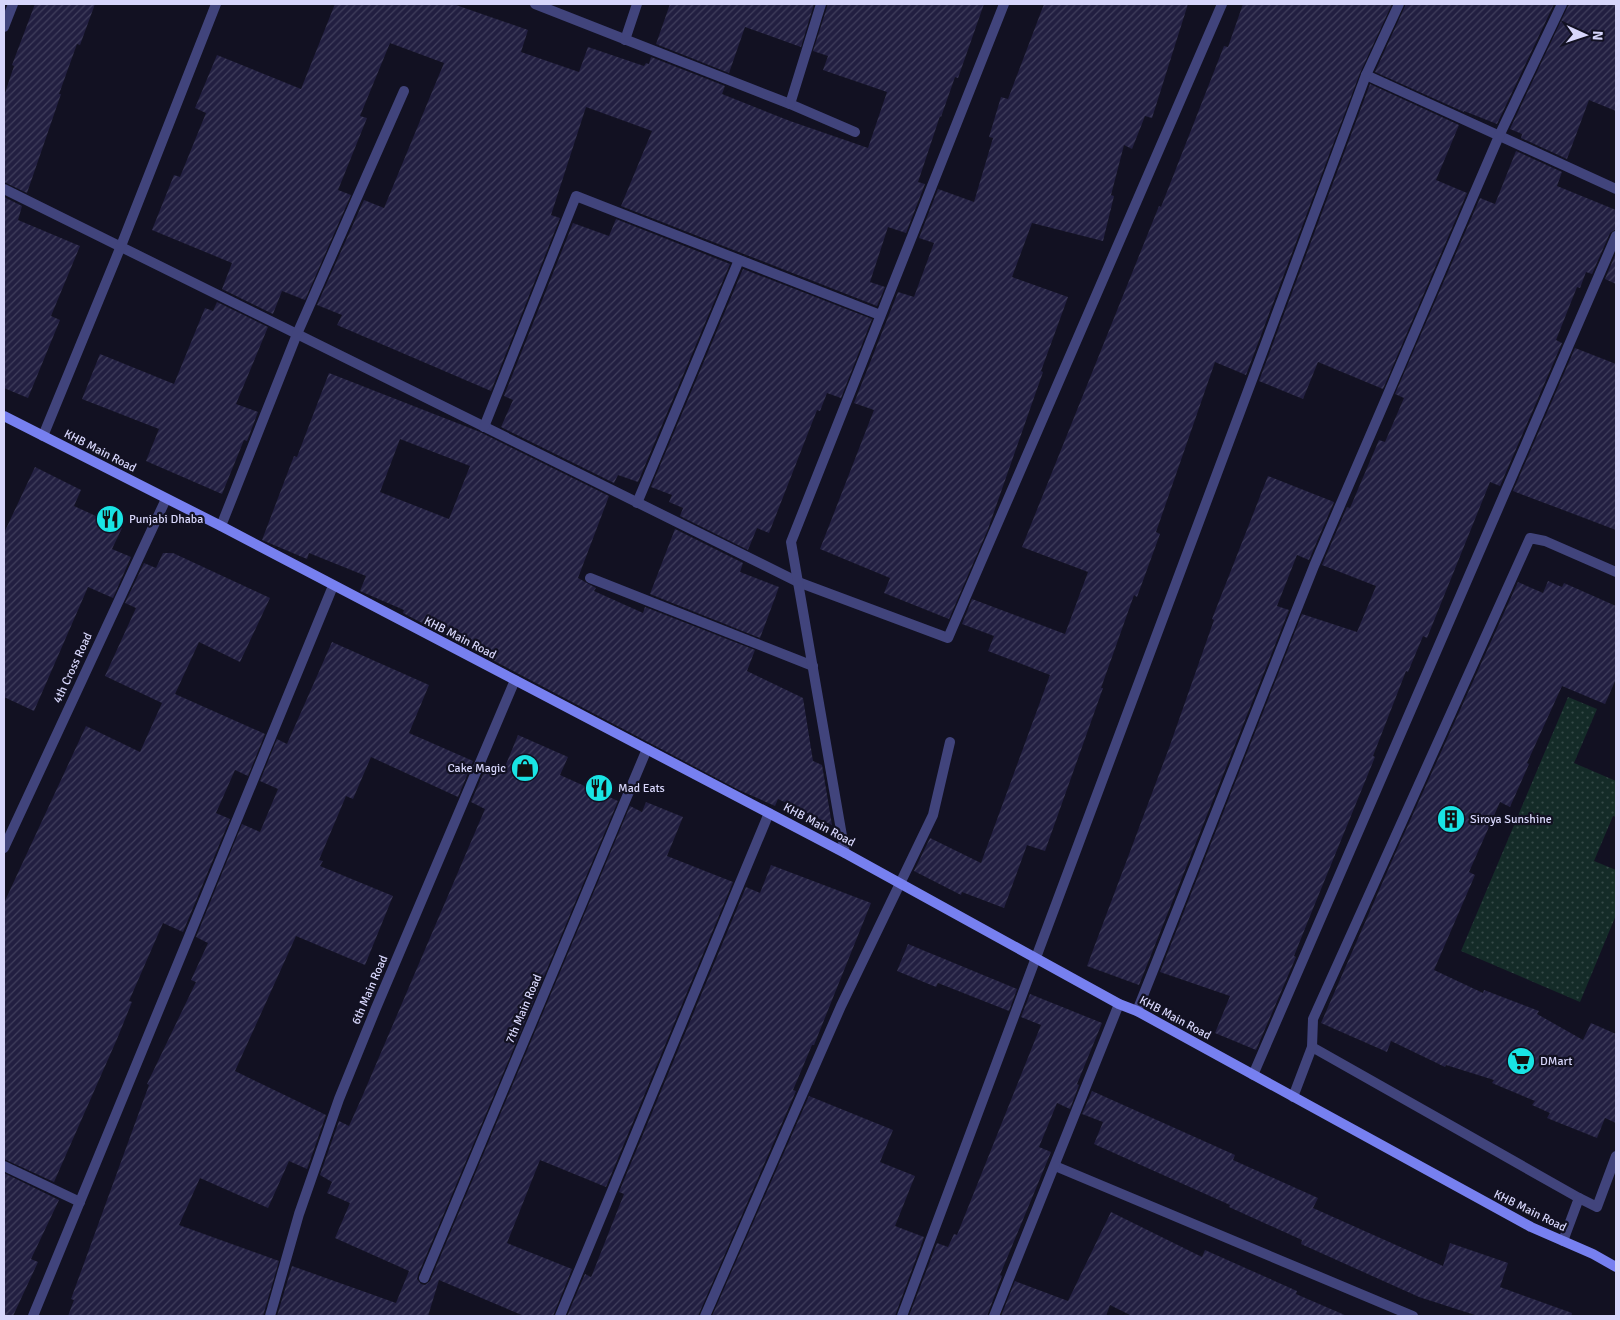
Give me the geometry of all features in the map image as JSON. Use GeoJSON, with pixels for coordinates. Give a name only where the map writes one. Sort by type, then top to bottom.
{"type":"FeatureCollection","features":[{"type":"Feature","properties":{"kind":"main road","name":"KHB Main Road"},"geometry":{"type":"LineString","coordinates":[[4,416],[221,526],[845,852],[1119,1004],[1137,1010],[1253,1076],[1531,1227],[1616,1267]]}},
{"type":"Feature","properties":{"kind":"street"},"geometry":{"type":"LineString","coordinates":[[4,26],[13,4]]}},
{"type":"Feature","properties":{"kind":"street"},"geometry":{"type":"LineString","coordinates":[[43,436],[121,246],[216,4]]}},
{"type":"Feature","properties":{"kind":"street"},"geometry":{"type":"LineString","coordinates":[[535,4],[790,104],[855,132]]}},
{"type":"Feature","properties":{"kind":"street"},"geometry":{"type":"LineString","coordinates":[[625,40],[637,4]]}},
{"type":"Feature","properties":{"kind":"street"},"geometry":{"type":"LineString","coordinates":[[790,104],[821,4]]}},
{"type":"Feature","properties":{"kind":"street"},"geometry":{"type":"LineString","coordinates":[[845,852],[791,542],[1004,4]]}},
{"type":"Feature","properties":{"kind":"street"},"geometry":{"type":"LineString","coordinates":[[4,189],[798,582],[948,638],[1222,4]]}},
{"type":"Feature","properties":{"kind":"street"},"geometry":{"type":"LineString","coordinates":[[902,1316],[1366,75],[1400,4]]}},
{"type":"Feature","properties":{"kind":"street"},"geometry":{"type":"LineString","coordinates":[[1137,1010],[1314,566],[1499,136],[1562,4]]}},
{"type":"Feature","properties":{"kind":"street"},"geometry":{"type":"LineString","coordinates":[[1366,75],[1616,189]]}},
{"type":"Feature","properties":{"kind":"street"},"geometry":{"type":"LineString","coordinates":[[221,526],[297,334],[404,91]]}},
{"type":"Feature","properties":{"kind":"street"},"geometry":{"type":"LineString","coordinates":[[484,427],[576,196],[880,315]]}},
{"type":"Feature","properties":{"kind":"street"},"geometry":{"type":"LineString","coordinates":[[1253,1076],[1616,236]]}},
{"type":"Feature","properties":{"kind":"street"},"geometry":{"type":"LineString","coordinates":[[637,503],[739,260]]}},
{"type":"Feature","properties":{"kind":"street","name":"4th Cross Road"},"geometry":{"type":"LineString","coordinates":[[4,848],[166,499]]}},
{"type":"Feature","properties":{"kind":"street"},"geometry":{"type":"LineString","coordinates":[[1292,1097],[1312,1047],[1313,1019],[1530,538],[1545,541],[1616,572]]}},
{"type":"Feature","properties":{"kind":"street"},"geometry":{"type":"LineString","coordinates":[[590,578],[813,666]]}},
{"type":"Feature","properties":{"kind":"street"},"geometry":{"type":"LineString","coordinates":[[33,1316],[333,586]]}},
{"type":"Feature","properties":{"kind":"street","name":"6th Main Road"},"geometry":{"type":"LineString","coordinates":[[270,1316],[299,1214],[339,1099],[515,680]]}},
{"type":"Feature","properties":{"kind":"street"},"geometry":{"type":"LineString","coordinates":[[705,1316],[841,1006],[933,815],[950,742]]}},
{"type":"Feature","properties":{"kind":"street","name":"7th Main Road"},"geometry":{"type":"LineString","coordinates":[[424,1278],[647,749]]}},
{"type":"Feature","properties":{"kind":"street"},"geometry":{"type":"LineString","coordinates":[[560,1316],[769,813]]}},
{"type":"Feature","properties":{"kind":"street"},"geometry":{"type":"LineString","coordinates":[[994,1316],[1119,1004]]}},
{"type":"Feature","properties":{"kind":"street"},"geometry":{"type":"LineString","coordinates":[[1312,1047],[1596,1207],[1616,1156]]}},
{"type":"Feature","properties":{"kind":"street"},"geometry":{"type":"LineString","coordinates":[[4,1166],[80,1202]]}},
{"type":"Feature","properties":{"kind":"street"},"geometry":{"type":"LineString","coordinates":[[1055,1166],[1413,1316]]}},
{"type":"Feature","properties":{"kind":"street"},"geometry":{"type":"LineString","coordinates":[[1563,1241],[1579,1198]]}},
{"type":"Feature","properties":{"kind":"green space"},"geometry":{"type":"Polygon","coordinates":[[[1568,697],[1597,709],[1574,763],[1616,781],[1616,817],[1613,816],[1594,861],[1616,870],[1616,915],[1580,1002],[1461,951],[1568,697]]]}},
{"type":"Feature","properties":{"kind":"building"},"geometry":{"type":"Polygon","coordinates":[[[35,4],[95,4],[80,45],[77,44],[59,94],[61,94],[27,193],[4,182],[4,96],[14,66],[12,65],[35,4]]]}},
{"type":"Feature","properties":{"kind":"building"},"geometry":{"type":"Polygon","coordinates":[[[335,4],[453,4],[528,30],[521,52],[579,72],[588,47],[644,66],[646,63],[649,64],[651,57],[725,86],[722,94],[790,121],[868,148],[887,92],[823,70],[828,56],[813,51],[828,4],[984,4],[958,78],[955,77],[940,116],[918,182],[925,184],[906,233],[888,227],[870,282],[885,287],[877,306],[621,206],[652,131],[586,107],[551,215],[560,218],[491,391],[337,325],[342,315],[317,305],[364,200],[384,208],[444,63],[390,43],[360,116],[367,118],[338,190],[351,195],[305,300],[282,291],[273,314],[222,289],[232,263],[152,230],[174,175],[180,177],[206,113],[195,108],[217,55],[301,89],[335,4]]]}},
{"type":"Feature","properties":{"kind":"building"},"geometry":{"type":"Polygon","coordinates":[[[670,4],[814,4],[801,47],[745,27],[729,73],[656,44],[670,4]]]}},
{"type":"Feature","properties":{"kind":"building"},"geometry":{"type":"Polygon","coordinates":[[[1044,4],[1188,4],[1152,118],[1145,116],[1132,149],[1124,145],[1111,195],[1114,196],[1103,241],[1032,223],[1012,277],[1068,297],[988,529],[949,619],[884,593],[890,578],[820,549],[874,410],[854,403],[898,292],[914,297],[934,243],[919,238],[938,189],[974,202],[993,138],[989,137],[1001,97],[1008,99],[1044,4]]]}},
{"type":"Feature","properties":{"kind":"building"},"geometry":{"type":"Polygon","coordinates":[[[1243,4],[1392,4],[1360,73],[1246,375],[1215,362],[1156,532],[1160,534],[1137,597],[1134,595],[1045,851],[1027,845],[1004,908],[962,892],[961,895],[914,871],[930,838],[981,863],[1050,675],[988,651],[994,636],[962,624],[972,599],[1065,634],[1088,572],[1022,547],[1159,206],[1161,207],[1224,46],[1228,47],[1243,4]]]}},
{"type":"Feature","properties":{"kind":"building"},"geometry":{"type":"Polygon","coordinates":[[[1406,4],[1554,4],[1497,124],[1464,112],[1375,72],[1406,4]]]}},
{"type":"Feature","properties":{"kind":"building"},"geometry":{"type":"Polygon","coordinates":[[[1569,4],[1616,4],[1616,111],[1589,100],[1567,159],[1521,138],[1522,134],[1510,129],[1569,4]]]}},
{"type":"Feature","properties":{"kind":"building"},"geometry":{"type":"Polygon","coordinates":[[[1370,84],[1459,125],[1436,180],[1467,193],[1383,389],[1318,362],[1303,399],[1259,381],[1370,84]]]}},
{"type":"Feature","properties":{"kind":"building"},"geometry":{"type":"Polygon","coordinates":[[[1516,151],[1562,172],[1557,186],[1616,210],[1616,229],[1610,233],[1592,274],[1586,272],[1580,288],[1577,287],[1556,340],[1562,343],[1500,486],[1490,482],[1427,638],[1423,636],[1408,672],[1406,671],[1373,756],[1375,757],[1294,956],[1296,957],[1256,1050],[1215,1033],[1230,996],[1160,972],[1302,614],[1357,632],[1376,586],[1322,565],[1347,507],[1350,508],[1379,440],[1385,442],[1404,398],[1395,394],[1480,198],[1495,204],[1516,151]]]}},
{"type":"Feature","properties":{"kind":"building"},"geometry":{"type":"Polygon","coordinates":[[[4,197],[22,206],[18,220],[80,246],[51,316],[60,320],[28,398],[4,388],[4,197]]]}},
{"type":"Feature","properties":{"kind":"building"},"geometry":{"type":"Polygon","coordinates":[[[616,219],[730,264],[638,482],[618,475],[614,483],[501,427],[513,400],[504,396],[573,223],[609,236],[616,219]]]}},
{"type":"Feature","properties":{"kind":"building"},"geometry":{"type":"Polygon","coordinates":[[[1616,253],[1616,284],[1605,279],[1616,253]]]}},
{"type":"Feature","properties":{"kind":"building"},"geometry":{"type":"Polygon","coordinates":[[[743,269],[872,319],[841,398],[827,393],[820,411],[817,410],[769,533],[757,528],[748,550],[680,516],[683,508],[669,502],[672,495],[651,487],[743,269]]]}},
{"type":"Feature","properties":{"kind":"building"},"geometry":{"type":"Polygon","coordinates":[[[217,302],[268,327],[236,404],[258,412],[247,441],[244,440],[222,494],[146,461],[159,429],[82,399],[100,354],[174,384],[205,308],[213,311],[217,302]]]}},
{"type":"Feature","properties":{"kind":"building"},"geometry":{"type":"Polygon","coordinates":[[[1575,348],[1616,364],[1616,530],[1513,491],[1575,348]]]}},
{"type":"Feature","properties":{"kind":"building"},"geometry":{"type":"Polygon","coordinates":[[[329,373],[480,432],[609,496],[578,578],[596,588],[594,591],[643,613],[645,607],[755,650],[747,671],[803,698],[813,761],[822,765],[832,825],[778,799],[775,806],[739,790],[403,613],[404,610],[360,591],[366,576],[309,553],[307,559],[262,540],[294,456],[297,457],[329,373]],[[400,439],[380,492],[449,519],[470,466],[400,439]]]}},
{"type":"Feature","properties":{"kind":"building"},"geometry":{"type":"Polygon","coordinates":[[[35,467],[81,490],[74,506],[122,528],[112,549],[131,557],[113,598],[88,587],[34,711],[4,697],[4,533],[35,467]]]}},
{"type":"Feature","properties":{"kind":"building"},"geometry":{"type":"Polygon","coordinates":[[[1268,476],[1334,502],[1309,560],[1297,555],[1277,606],[1289,610],[1139,985],[1087,966],[1169,748],[1214,620],[1212,619],[1268,476]]]}},
{"type":"Feature","properties":{"kind":"building"},"geometry":{"type":"Polygon","coordinates":[[[675,529],[743,563],[740,572],[779,587],[760,638],[650,594],[675,529]]]}},
{"type":"Feature","properties":{"kind":"building"},"geometry":{"type":"Polygon","coordinates":[[[163,553],[173,553],[270,598],[240,662],[199,642],[175,694],[265,734],[248,776],[235,770],[216,813],[230,819],[183,932],[163,923],[129,1001],[132,1002],[117,1039],[54,1182],[4,1159],[4,903],[86,726],[140,752],[162,703],[105,676],[136,608],[125,603],[144,563],[156,568],[163,553]]]}},
{"type":"Feature","properties":{"kind":"building","name":"Siroya Sunshine"},"geometry":{"type":"Polygon","coordinates":[[[1548,581],[1562,587],[1564,583],[1616,606],[1616,679],[1605,704],[1562,686],[1527,763],[1529,764],[1510,807],[1500,802],[1469,872],[1475,875],[1434,970],[1483,993],[1484,990],[1539,1011],[1537,1014],[1583,1040],[1591,1023],[1616,1034],[1616,1123],[1605,1118],[1597,1138],[1547,1118],[1550,1113],[1532,1105],[1535,1101],[1492,1083],[1494,1080],[1446,1065],[1445,1067],[1391,1041],[1387,1052],[1321,1023],[1518,582],[1543,593],[1548,581]]]}},
{"type":"Feature","properties":{"kind":"building"},"geometry":{"type":"Polygon","coordinates":[[[332,642],[429,685],[409,733],[473,761],[458,797],[371,757],[353,799],[346,796],[319,860],[323,861],[320,866],[393,896],[365,965],[296,936],[235,1071],[326,1115],[307,1169],[289,1161],[268,1208],[200,1178],[179,1225],[279,1261],[263,1316],[68,1316],[74,1300],[71,1299],[149,1085],[147,1084],[196,982],[191,980],[208,943],[196,937],[242,824],[260,832],[278,789],[260,781],[277,739],[287,744],[332,642]]]}},
{"type":"Feature","properties":{"kind":"building"},"geometry":{"type":"Polygon","coordinates":[[[518,735],[568,757],[560,775],[618,801],[418,1275],[417,1279],[421,1284],[425,1285],[430,1281],[630,806],[642,812],[646,802],[683,817],[667,856],[733,882],[606,1187],[540,1160],[507,1243],[572,1269],[553,1316],[524,1316],[439,1280],[428,1316],[277,1316],[292,1266],[396,1303],[409,1271],[335,1238],[350,1203],[327,1193],[332,1182],[320,1175],[339,1121],[349,1126],[485,809],[471,802],[486,767],[502,774],[518,735]]]}},
{"type":"Feature","properties":{"kind":"building"},"geometry":{"type":"Polygon","coordinates":[[[771,865],[871,903],[814,1045],[812,1045],[793,1090],[796,1091],[698,1316],[567,1316],[585,1274],[591,1277],[592,1275],[624,1194],[619,1192],[746,887],[760,893],[771,865]]]}},
{"type":"Feature","properties":{"kind":"building"},"geometry":{"type":"Polygon","coordinates":[[[908,944],[1017,989],[1009,1011],[938,983],[936,987],[897,971],[908,944]]]}},
{"type":"Feature","properties":{"kind":"building"},"geometry":{"type":"Polygon","coordinates":[[[1030,994],[1102,1023],[1077,1084],[1079,1085],[1070,1109],[1057,1103],[1039,1147],[1051,1152],[1000,1275],[1002,1276],[987,1316],[909,1316],[937,1243],[948,1247],[954,1234],[957,1235],[1041,1025],[1021,1017],[1030,994]]]}},
{"type":"Feature","properties":{"kind":"building"},"geometry":{"type":"Polygon","coordinates":[[[1092,1091],[1235,1155],[1233,1160],[1318,1198],[1313,1208],[1443,1266],[1450,1243],[1508,1263],[1500,1287],[1572,1313],[1571,1316],[1478,1316],[1419,1297],[1301,1244],[1302,1240],[1229,1207],[1230,1205],[1094,1144],[1103,1122],[1082,1114],[1092,1091]]]}},
{"type":"Feature","properties":{"kind":"building"},"geometry":{"type":"Polygon","coordinates":[[[809,1096],[893,1130],[880,1162],[915,1176],[895,1226],[924,1237],[895,1316],[712,1316],[809,1096]]]}},
{"type":"Feature","properties":{"kind":"building"},"geometry":{"type":"Polygon","coordinates":[[[4,1173],[59,1200],[31,1259],[38,1262],[13,1316],[4,1316],[4,1173]]]}},
{"type":"Feature","properties":{"kind":"building"},"geometry":{"type":"Polygon","coordinates":[[[1111,1212],[1202,1257],[1205,1250],[1297,1291],[1296,1294],[1347,1316],[1132,1316],[1110,1305],[1106,1316],[1001,1316],[1015,1281],[1068,1301],[1111,1212]]]}},
{"type":"Feature","properties":{"kind":"place","name":"Punjabi Dhaba"},"geometry":{"type":"Point","coordinates":[110,519]}},
{"type":"Feature","properties":{"kind":"place","name":"Cake Magic"},"geometry":{"type":"Point","coordinates":[525,768]}},
{"type":"Feature","properties":{"kind":"place","name":"Mad Eats"},"geometry":{"type":"Point","coordinates":[599,788]}},
{"type":"Feature","properties":{"kind":"place","name":"Siroya Sunshine"},"geometry":{"type":"Point","coordinates":[1451,819]}},
{"type":"Feature","properties":{"kind":"place","name":"DMart"},"geometry":{"type":"Point","coordinates":[1521,1061]}}]}
